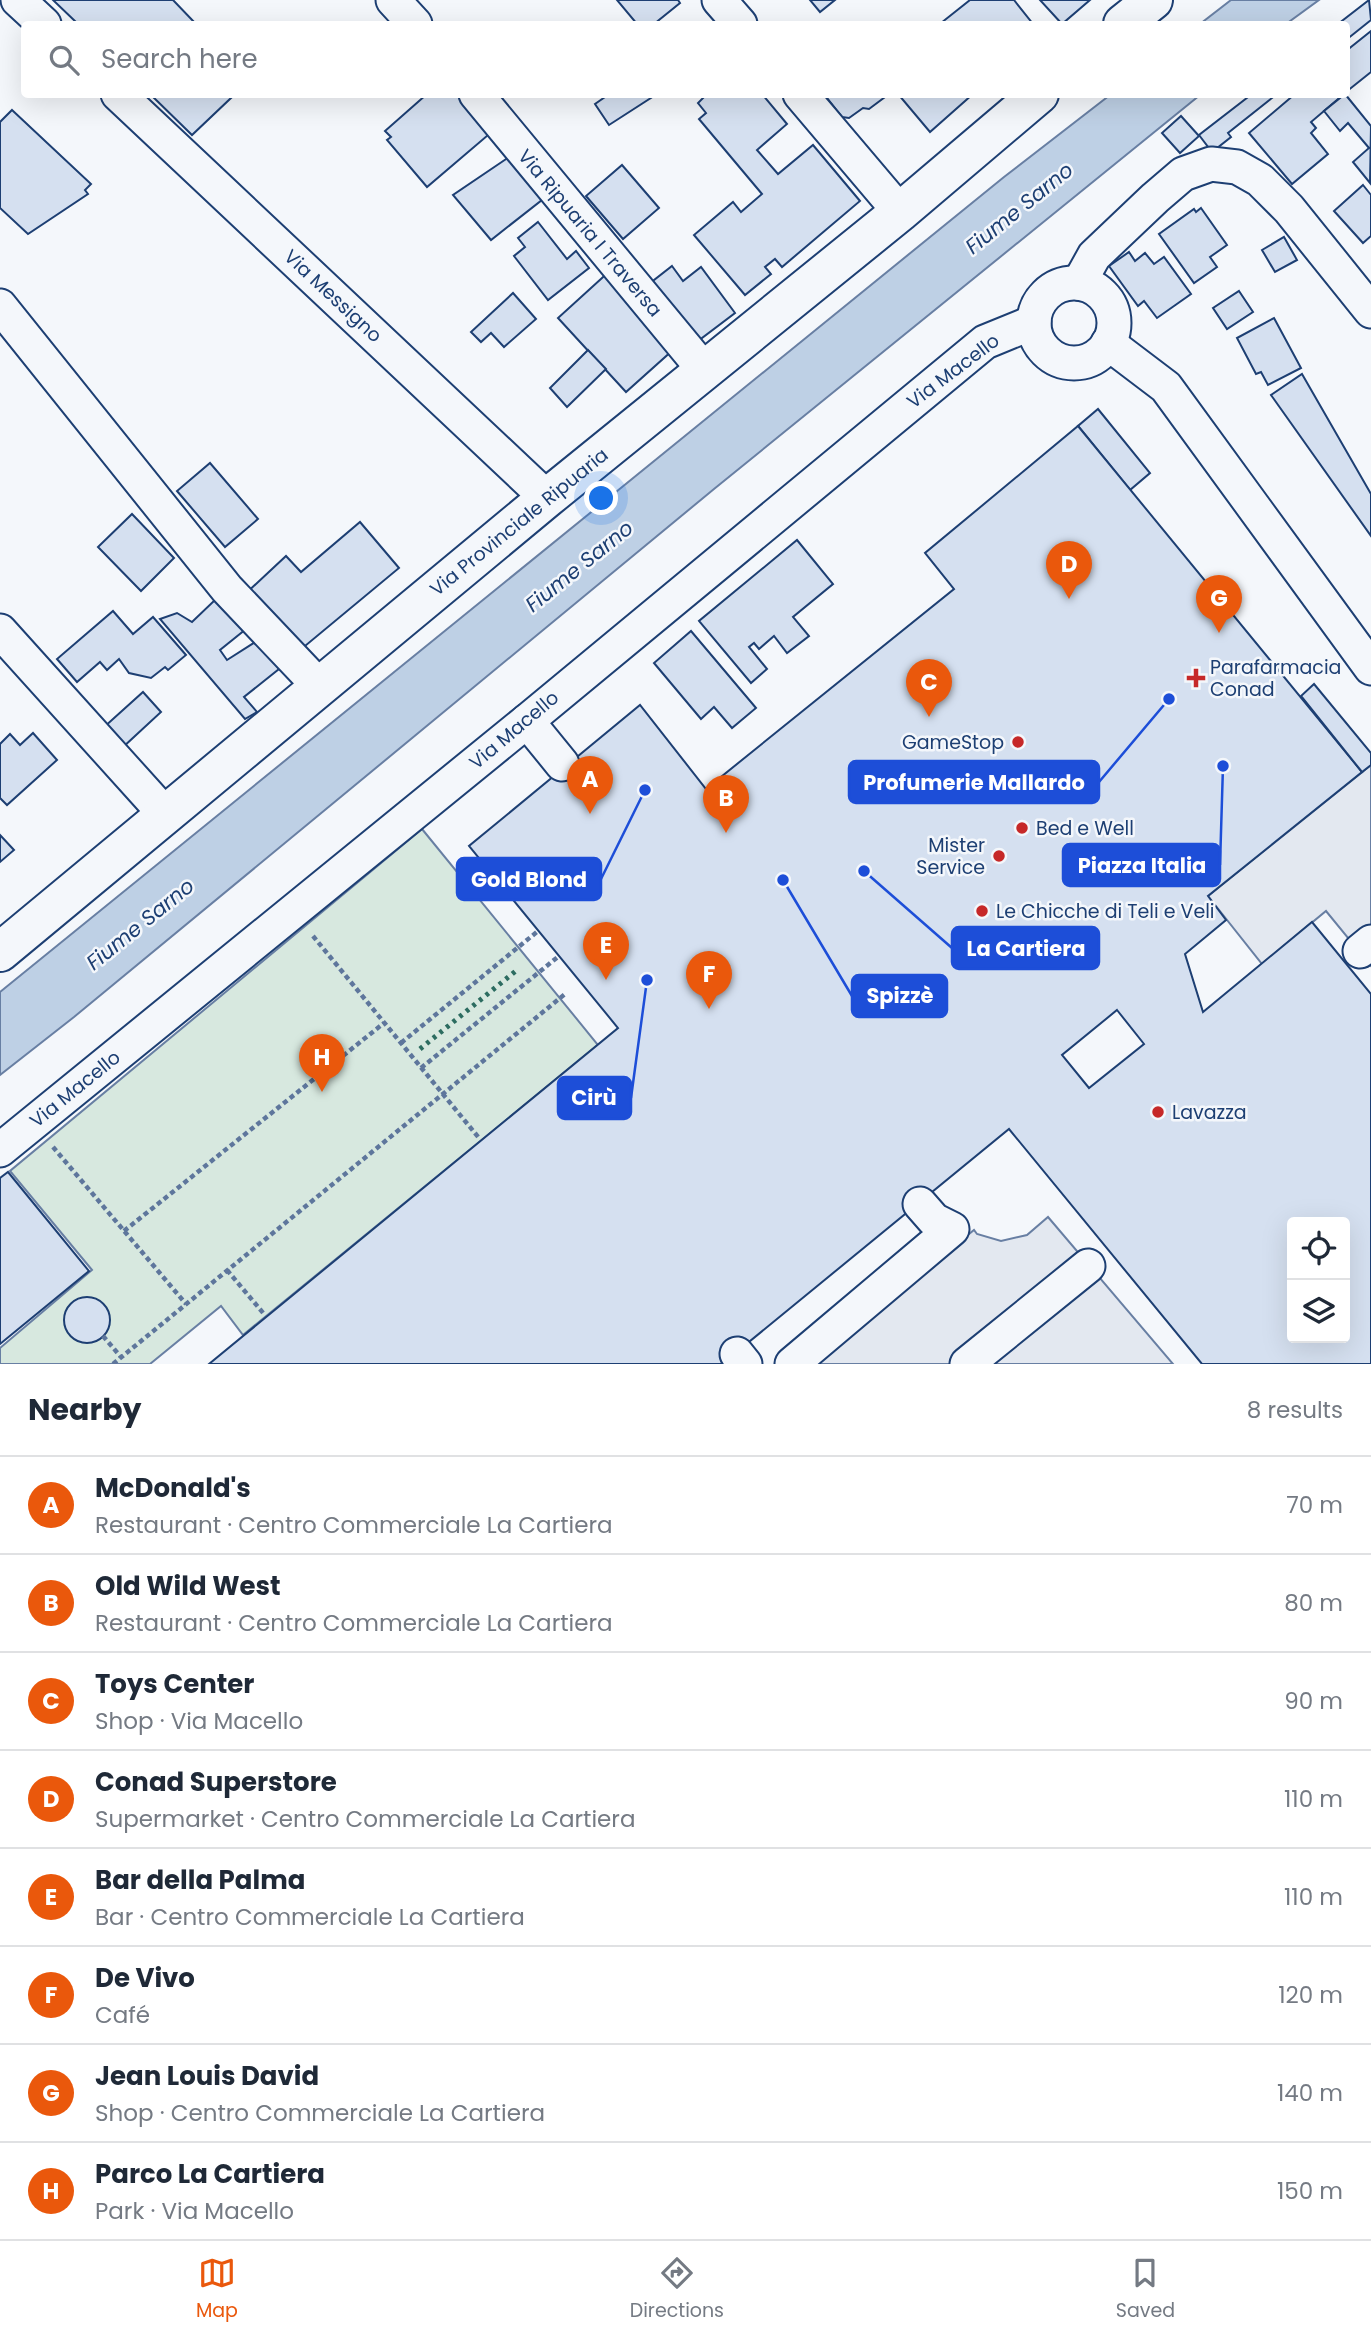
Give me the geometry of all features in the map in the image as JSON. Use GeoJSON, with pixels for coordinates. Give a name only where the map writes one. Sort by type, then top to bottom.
{"type":"FeatureCollection","features":[{"type":"Feature","properties":{"kind":"main road","name":"Via Provinciale Ripuaria"},"geometry":{"type":"LineString","coordinates":[[0,952],[547,498],[900,212],[1034,98]]}},
{"type":"Feature","properties":{"kind":"street"},"geometry":{"type":"LineString","coordinates":[[18,0],[41,21]]}},
{"type":"Feature","properties":{"kind":"street"},"geometry":{"type":"LineString","coordinates":[[393,0],[412,21]]}},
{"type":"Feature","properties":{"kind":"street"},"geometry":{"type":"LineString","coordinates":[[719,0],[737,21]]}},
{"type":"Feature","properties":{"kind":"street","name":"Via Messigno"},"geometry":{"type":"LineString","coordinates":[[122,98],[547,498]]}},
{"type":"Feature","properties":{"kind":"street","name":"Via Ripuaria I Traversa"},"geometry":{"type":"LineString","coordinates":[[479,98],[705,370]]}},
{"type":"Feature","properties":{"kind":"street"},"geometry":{"type":"LineString","coordinates":[[803,98],[900,212]]}},
{"type":"Feature","properties":{"kind":"street"},"geometry":{"type":"LineString","coordinates":[[1079,283],[1094,256],[1155,198],[1183,174],[1210,164],[1237,167],[1260,180],[1289,209],[1371,311]]}},
{"type":"Feature","properties":{"kind":"street"},"geometry":{"type":"LineString","coordinates":[[1079,283],[1093,287],[1103,295],[1114,319],[1113,331],[1100,353],[1089,360],[1063,362],[1052,357],[1042,347],[1036,335],[1036,309],[1043,297],[1053,288],[1079,283]]}},
{"type":"Feature","properties":{"kind":"street"},"geometry":{"type":"LineString","coordinates":[[0,306],[227,589],[320,687]]}},
{"type":"Feature","properties":{"kind":"street","name":"Via Macello"},"geometry":{"type":"LineString","coordinates":[[0,1150],[527,721],[985,342],[1034,322]]}},
{"type":"Feature","properties":{"kind":"street"},"geometry":{"type":"LineString","coordinates":[[1108,343],[1166,387],[1371,668]]}},
{"type":"Feature","properties":{"kind":"street"},"geometry":{"type":"LineString","coordinates":[[0,631],[165,814]]}},
{"type":"Feature","properties":{"kind":"street"},"geometry":{"type":"LineString","coordinates":[[527,721],[562,764]]}},
{"type":"Feature","properties":{"kind":"street"},"geometry":{"type":"LineString","coordinates":[[792,1364],[953,1229],[934,1220],[920,1204]]}},
{"type":"Feature","properties":{"kind":"street"},"geometry":{"type":"LineString","coordinates":[[967,1364],[1088,1266]]}},
{"type":"Feature","properties":{"kind":"path"},"geometry":{"type":"LineString","coordinates":[[292,912],[479,1138]]}},
{"type":"Feature","properties":{"kind":"path"},"geometry":{"type":"LineString","coordinates":[[401,1043],[538,930]]}},
{"type":"Feature","properties":{"kind":"path"},"geometry":{"type":"LineString","coordinates":[[421,1068],[559,956]]}},
{"type":"Feature","properties":{"kind":"path"},"geometry":{"type":"LineString","coordinates":[[113,1364],[565,994]]}},
{"type":"Feature","properties":{"kind":"path"},"geometry":{"type":"LineString","coordinates":[[124,1231],[384,1023]]}},
{"type":"Feature","properties":{"kind":"path"},"geometry":{"type":"LineString","coordinates":[[32,1124],[186,1304]]}},
{"type":"Feature","properties":{"kind":"path"},"geometry":{"type":"LineString","coordinates":[[227,1270],[264,1314]]}},
{"type":"Feature","properties":{"kind":"path"},"geometry":{"type":"LineString","coordinates":[[103,1336],[121,1357]]}},
{"type":"Feature","properties":{"kind":"shaded area"},"geometry":{"type":"Polygon","coordinates":[[[1371,765],[1371,966],[1326,911],[1262,964],[1208,896],[1371,765]]]}},
{"type":"Feature","properties":{"kind":"shaded area"},"geometry":{"type":"Polygon","coordinates":[[[422,829],[598,1045],[243,1335],[221,1306],[150,1364],[0,1364],[0,1348],[92,1270],[10,1171],[422,829]]]}},
{"type":"Feature","properties":{"kind":"shaded area"},"geometry":{"type":"Polygon","coordinates":[[[1048,1217],[1173,1364],[814,1364],[821,1354],[974,1230],[977,1234],[1001,1241],[1027,1235],[1048,1217]]]}},
{"type":"Feature","properties":{"kind":"water"},"geometry":{"type":"Polygon","coordinates":[[[1231,0],[1319,0],[1290,21],[1204,21],[1231,0]]]}},
{"type":"Feature","properties":{"kind":"water","name":"Fiume Sarno"},"geometry":{"type":"Polygon","coordinates":[[[1106,98],[1196,98],[714,489],[74,1017],[0,1075],[0,992],[1004,177],[1106,98]]]}},
{"type":"Feature","properties":{"kind":"building"},"geometry":{"type":"Polygon","coordinates":[[[53,0],[173,0],[193,21],[75,21],[53,0]]]}},
{"type":"Feature","properties":{"kind":"building"},"geometry":{"type":"Polygon","coordinates":[[[617,0],[678,0],[680,3],[658,21],[634,21],[617,0]]]}},
{"type":"Feature","properties":{"kind":"building"},"geometry":{"type":"Polygon","coordinates":[[[810,0],[835,0],[820,12],[810,0]]]}},
{"type":"Feature","properties":{"kind":"building"},"geometry":{"type":"Polygon","coordinates":[[[970,0],[1014,0],[1031,21],[944,21],[970,0]]]}},
{"type":"Feature","properties":{"kind":"building"},"geometry":{"type":"Polygon","coordinates":[[[1040,0],[1090,0],[1066,21],[1059,21],[1040,0]]]}},
{"type":"Feature","properties":{"kind":"building"},"geometry":{"type":"Polygon","coordinates":[[[1369,0],[1371,20],[1350,37],[1350,21],[1342,21],[1369,0]]]}},
{"type":"Feature","properties":{"kind":"building"},"geometry":{"type":"Polygon","coordinates":[[[1371,31],[1371,72],[1350,89],[1350,48],[1371,31]]]}},
{"type":"Feature","properties":{"kind":"building"},"geometry":{"type":"Polygon","coordinates":[[[154,98],[231,98],[192,135],[154,98]]]}},
{"type":"Feature","properties":{"kind":"building"},"geometry":{"type":"Polygon","coordinates":[[[422,98],[467,98],[494,130],[427,187],[387,140],[391,137],[385,131],[422,98]]]}},
{"type":"Feature","properties":{"kind":"building"},"geometry":{"type":"Polygon","coordinates":[[[604,98],[651,98],[609,125],[595,104],[604,98]]]}},
{"type":"Feature","properties":{"kind":"building"},"geometry":{"type":"Polygon","coordinates":[[[703,98],[765,98],[787,124],[757,150],[778,174],[813,145],[860,201],[782,267],[775,259],[765,267],[771,274],[745,295],[694,235],[733,202],[741,212],[762,194],[699,119],[706,113],[698,103],[703,98]]]}},
{"type":"Feature","properties":{"kind":"building"},"geometry":{"type":"Polygon","coordinates":[[[827,98],[884,98],[869,109],[863,108],[849,118],[842,117],[827,98]]]}},
{"type":"Feature","properties":{"kind":"building"},"geometry":{"type":"Polygon","coordinates":[[[901,98],[968,98],[930,132],[901,98]]]}},
{"type":"Feature","properties":{"kind":"building"},"geometry":{"type":"Polygon","coordinates":[[[1247,98],[1272,98],[1228,133],[1231,137],[1212,152],[1199,135],[1247,98]]]}},
{"type":"Feature","properties":{"kind":"building"},"geometry":{"type":"Polygon","coordinates":[[[1290,98],[1339,98],[1311,122],[1316,128],[1311,133],[1328,154],[1292,184],[1249,133],[1290,98]]]}},
{"type":"Feature","properties":{"kind":"building"},"geometry":{"type":"Polygon","coordinates":[[[1340,98],[1348,98],[1371,126],[1370,183],[1353,162],[1369,148],[1348,123],[1340,131],[1324,111],[1340,98]]]}},
{"type":"Feature","properties":{"kind":"building"},"geometry":{"type":"Polygon","coordinates":[[[12,110],[91,184],[85,190],[88,194],[28,234],[0,208],[0,122],[12,110]]]}},
{"type":"Feature","properties":{"kind":"building"},"geometry":{"type":"Polygon","coordinates":[[[1181,116],[1199,136],[1180,153],[1162,133],[1181,116]]]}},
{"type":"Feature","properties":{"kind":"building"},"geometry":{"type":"Polygon","coordinates":[[[515,153],[547,196],[491,240],[453,195],[515,153]]]}},
{"type":"Feature","properties":{"kind":"building"},"geometry":{"type":"Polygon","coordinates":[[[622,165],[659,208],[623,239],[586,196],[622,165]]]}},
{"type":"Feature","properties":{"kind":"building"},"geometry":{"type":"Polygon","coordinates":[[[1363,185],[1371,195],[1371,236],[1363,243],[1334,211],[1363,185]]]}},
{"type":"Feature","properties":{"kind":"building"},"geometry":{"type":"Polygon","coordinates":[[[1201,208],[1227,245],[1210,257],[1217,267],[1194,283],[1159,234],[1194,209],[1196,212],[1201,208]]]}},
{"type":"Feature","properties":{"kind":"building"},"geometry":{"type":"Polygon","coordinates":[[[538,222],[567,259],[576,251],[589,268],[548,300],[514,256],[525,247],[518,238],[538,222]]]}},
{"type":"Feature","properties":{"kind":"building"},"geometry":{"type":"Polygon","coordinates":[[[1284,237],[1297,260],[1275,272],[1262,250],[1284,237]]]}},
{"type":"Feature","properties":{"kind":"building"},"geometry":{"type":"Polygon","coordinates":[[[1129,252],[1135,261],[1145,253],[1154,264],[1164,257],[1191,294],[1157,318],[1144,301],[1138,306],[1109,266],[1129,252]]]}},
{"type":"Feature","properties":{"kind":"building"},"geometry":{"type":"Polygon","coordinates":[[[672,266],[683,281],[701,267],[735,313],[694,344],[649,284],[672,266]]]}},
{"type":"Feature","properties":{"kind":"building"},"geometry":{"type":"Polygon","coordinates":[[[613,268],[674,349],[626,392],[558,318],[613,268]]]}},
{"type":"Feature","properties":{"kind":"building"},"geometry":{"type":"Polygon","coordinates":[[[1239,291],[1253,312],[1227,329],[1213,308],[1239,291]]]}},
{"type":"Feature","properties":{"kind":"building"},"geometry":{"type":"Polygon","coordinates":[[[513,293],[536,319],[504,347],[491,333],[481,342],[471,332],[513,293]]]}},
{"type":"Feature","properties":{"kind":"building"},"geometry":{"type":"Polygon","coordinates":[[[1274,318],[1301,368],[1268,385],[1261,372],[1256,374],[1237,338],[1274,318]]]}},
{"type":"Feature","properties":{"kind":"building"},"geometry":{"type":"Polygon","coordinates":[[[588,350],[606,369],[567,407],[550,388],[588,350]]]}},
{"type":"Feature","properties":{"kind":"building"},"geometry":{"type":"Polygon","coordinates":[[[1302,374],[1371,494],[1371,536],[1271,395],[1302,374]]]}},
{"type":"Feature","properties":{"kind":"building"},"geometry":{"type":"Polygon","coordinates":[[[1098,409],[1150,473],[1130,490],[1078,426],[1098,409]]]}},
{"type":"Feature","properties":{"kind":"building"},"geometry":{"type":"Polygon","coordinates":[[[1078,426],[1362,772],[1208,896],[1226,920],[1185,954],[1203,1012],[1312,922],[1371,994],[1371,1364],[1202,1364],[1009,1129],[722,1364],[209,1364],[618,1028],[469,846],[640,705],[706,789],[954,589],[925,553],[1078,426]],[[1117,1010],[1062,1055],[1089,1088],[1144,1044],[1117,1010]]]}},
{"type":"Feature","properties":{"kind":"building"},"geometry":{"type":"Polygon","coordinates":[[[210,463],[258,519],[225,547],[177,491],[210,463]]]}},
{"type":"Feature","properties":{"kind":"building"},"geometry":{"type":"Polygon","coordinates":[[[132,514],[174,558],[141,591],[98,547],[132,514]]]}},
{"type":"Feature","properties":{"kind":"building"},"geometry":{"type":"Polygon","coordinates":[[[360,522],[399,568],[299,651],[243,596],[286,556],[301,572],[360,522]]]}},
{"type":"Feature","properties":{"kind":"building"},"geometry":{"type":"Polygon","coordinates":[[[797,540],[833,584],[793,617],[809,636],[787,653],[774,636],[759,649],[754,643],[749,647],[767,669],[751,683],[699,621],[797,540]]]}},
{"type":"Feature","properties":{"kind":"building"},"geometry":{"type":"Polygon","coordinates":[[[217,598],[251,625],[220,650],[227,660],[260,639],[279,669],[244,697],[257,712],[245,719],[160,619],[177,613],[192,622],[217,598]]]}},
{"type":"Feature","properties":{"kind":"building"},"geometry":{"type":"Polygon","coordinates":[[[113,611],[133,634],[153,617],[186,655],[168,670],[165,667],[151,678],[129,673],[119,659],[107,670],[100,662],[77,682],[57,659],[113,611]]]}},
{"type":"Feature","properties":{"kind":"building"},"geometry":{"type":"Polygon","coordinates":[[[691,631],[756,708],[732,728],[714,707],[701,719],[654,663],[691,631]]]}},
{"type":"Feature","properties":{"kind":"building"},"geometry":{"type":"Polygon","coordinates":[[[1314,684],[1371,753],[1371,765],[1362,772],[1301,696],[1314,684]]]}},
{"type":"Feature","properties":{"kind":"building"},"geometry":{"type":"Polygon","coordinates":[[[143,692],[161,712],[122,748],[103,728],[143,692]]]}},
{"type":"Feature","properties":{"kind":"building"},"geometry":{"type":"Polygon","coordinates":[[[33,733],[57,760],[7,805],[0,798],[0,744],[10,734],[20,745],[33,733]]]}},
{"type":"Feature","properties":{"kind":"building"},"geometry":{"type":"Polygon","coordinates":[[[0,835],[14,850],[0,862],[0,835]]]}},
{"type":"Feature","properties":{"kind":"building"},"geometry":{"type":"Polygon","coordinates":[[[8,1172],[89,1271],[0,1344],[0,1178],[8,1172]]]}},
{"type":"Feature","properties":{"kind":"building"},"geometry":{"type":"Polygon","coordinates":[[[87,1297],[103,1304],[110,1320],[103,1336],[87,1343],[71,1336],[64,1320],[71,1304],[87,1297]]]}},
{"type":"Feature","properties":{"kind":"hedge"},"geometry":{"type":"LineString","coordinates":[[420,1049],[517,970]]}},
{"type":"Feature","properties":{"kind":"place","name":"Conad Superstore"},"geometry":{"type":"Point","coordinates":[1069,599]}},
{"type":"Feature","properties":{"kind":"place","name":"Jean Louis David"},"geometry":{"type":"Point","coordinates":[1219,633]}},
{"type":"Feature","properties":{"kind":"place","name":"Parafarmacia Conad"},"geometry":{"type":"Point","coordinates":[1196,678]}},
{"type":"Feature","properties":{"kind":"place","name":"Profumerie Mallardo"},"geometry":{"type":"Point","coordinates":[1169,699]}},
{"type":"Feature","properties":{"kind":"place","name":"Toys Center"},"geometry":{"type":"Point","coordinates":[929,717]}},
{"type":"Feature","properties":{"kind":"place","name":"GameStop"},"geometry":{"type":"Point","coordinates":[1018,742]}},
{"type":"Feature","properties":{"kind":"place","name":"Piazza Italia"},"geometry":{"type":"Point","coordinates":[1223,766]}},
{"type":"Feature","properties":{"kind":"place","name":"Gold Blond"},"geometry":{"type":"Point","coordinates":[645,790]}},
{"type":"Feature","properties":{"kind":"place","name":"McDonald's"},"geometry":{"type":"Point","coordinates":[590,814]}},
{"type":"Feature","properties":{"kind":"place","name":"Bed e Well"},"geometry":{"type":"Point","coordinates":[1022,828]}},
{"type":"Feature","properties":{"kind":"place","name":"Old Wild West"},"geometry":{"type":"Point","coordinates":[726,833]}},
{"type":"Feature","properties":{"kind":"place","name":"Mister Service"},"geometry":{"type":"Point","coordinates":[999,856]}},
{"type":"Feature","properties":{"kind":"place","name":"La Cartiera"},"geometry":{"type":"Point","coordinates":[864,871]}},
{"type":"Feature","properties":{"kind":"place","name":"Spizzè"},"geometry":{"type":"Point","coordinates":[783,880]}},
{"type":"Feature","properties":{"kind":"place","name":"Le Chicche di Teli e Veli"},"geometry":{"type":"Point","coordinates":[982,911]}},
{"type":"Feature","properties":{"kind":"place","name":"Bar della Palma"},"geometry":{"type":"Point","coordinates":[606,980]}},
{"type":"Feature","properties":{"kind":"place","name":"Cirù"},"geometry":{"type":"Point","coordinates":[647,980]}},
{"type":"Feature","properties":{"kind":"place","name":"De Vivo"},"geometry":{"type":"Point","coordinates":[709,1009]}},
{"type":"Feature","properties":{"kind":"place","name":"Parco La Cartiera"},"geometry":{"type":"Point","coordinates":[322,1092]}},
{"type":"Feature","properties":{"kind":"place","name":"Lavazza"},"geometry":{"type":"Point","coordinates":[1158,1112]}}]}
